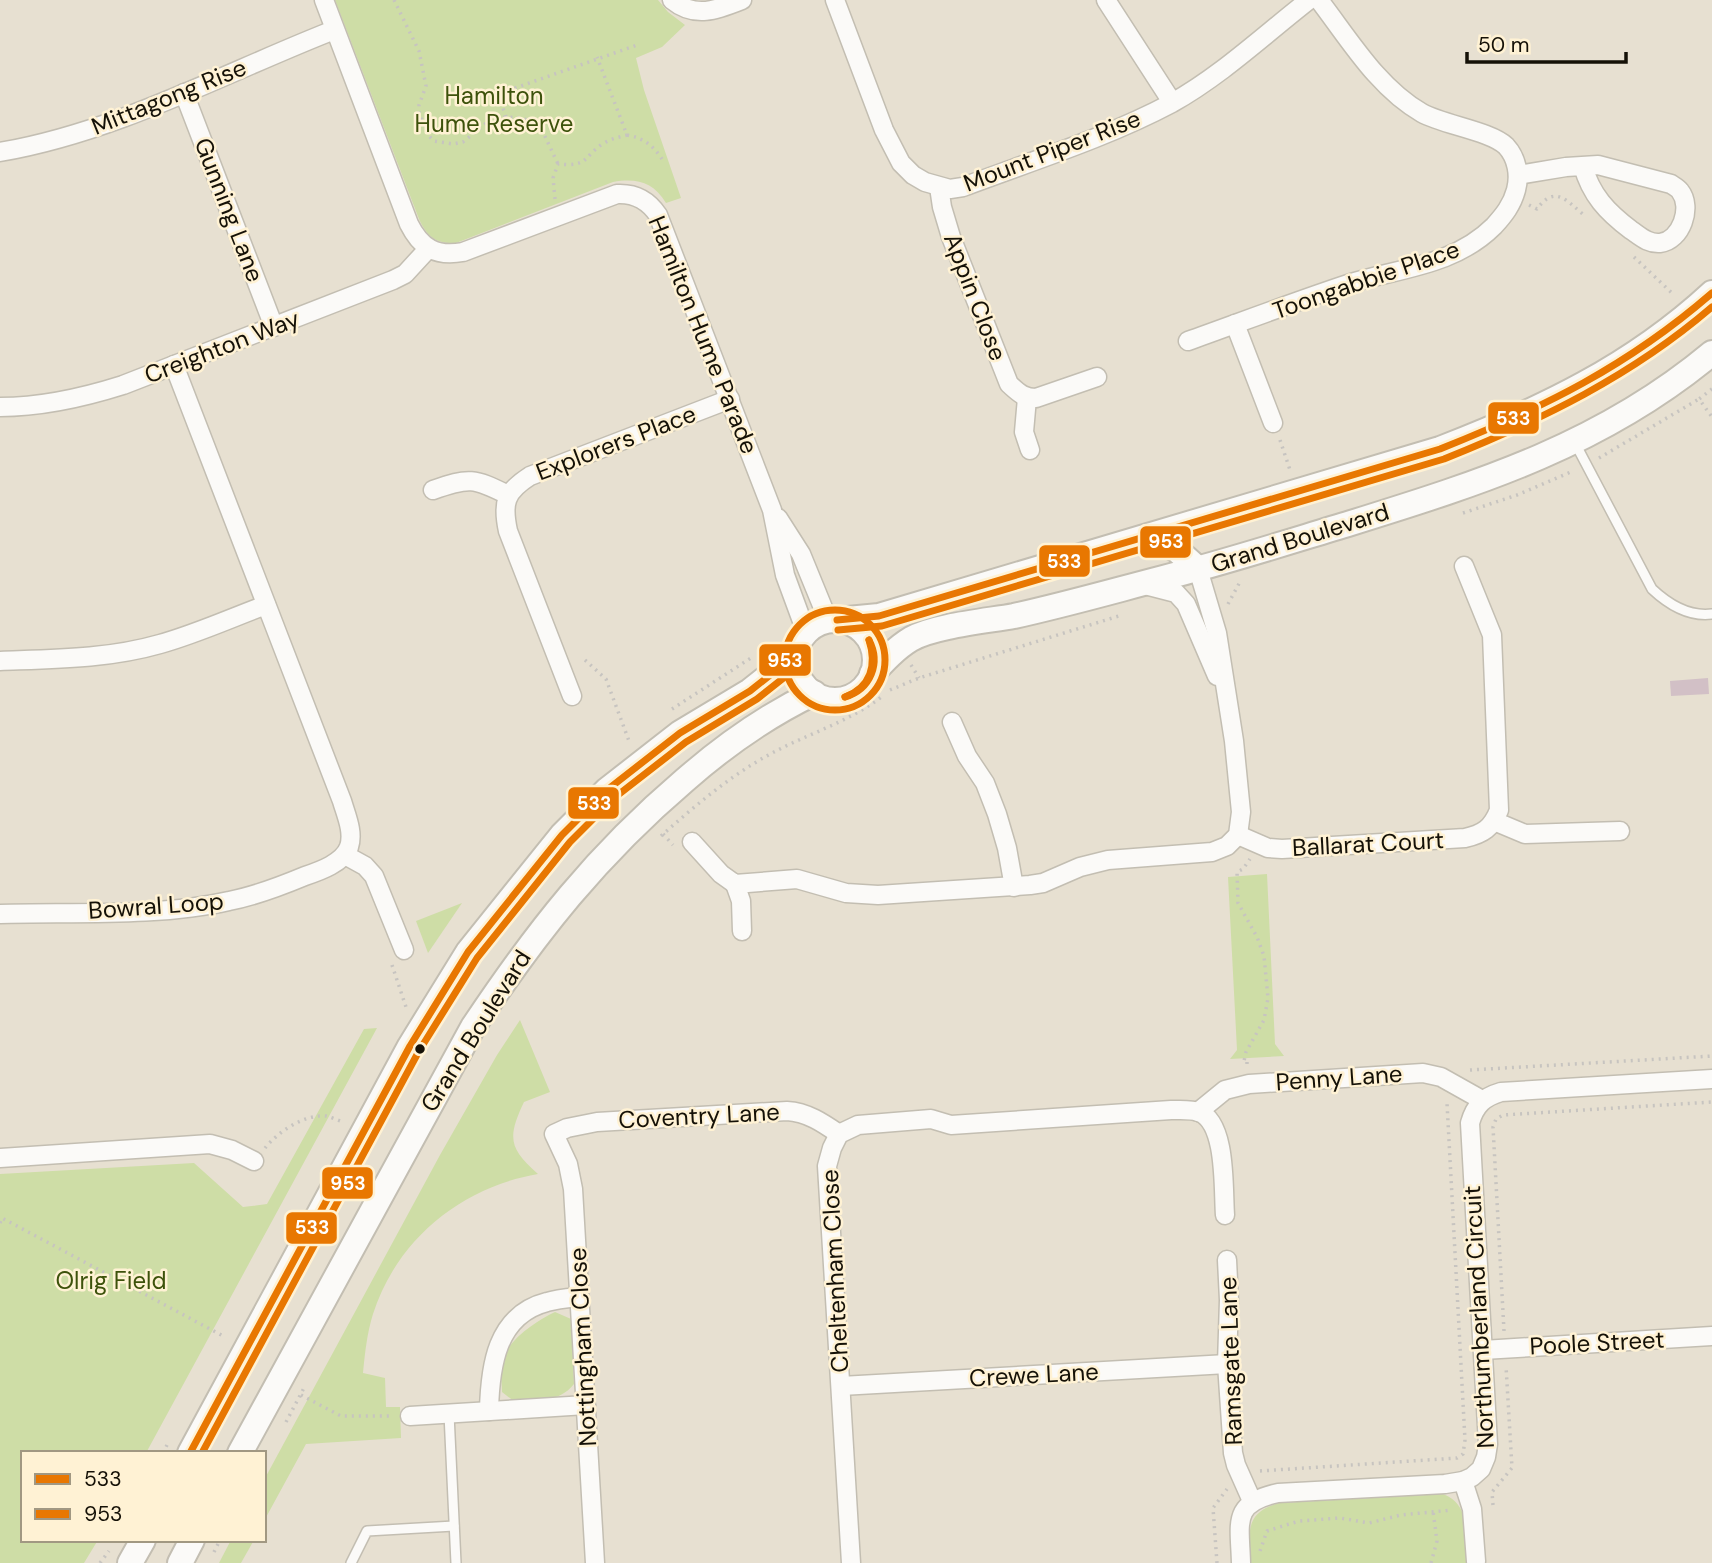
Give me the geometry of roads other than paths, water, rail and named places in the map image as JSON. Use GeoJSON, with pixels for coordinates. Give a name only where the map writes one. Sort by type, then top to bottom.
{"type":"FeatureCollection","features":[{"type":"Feature","properties":{"kind":"street"},"geometry":{"type":"LineString","coordinates":[[324,0],[409,224],[428,249]]}},
{"type":"Feature","properties":{"kind":"street"},"geometry":{"type":"LineString","coordinates":[[672,0],[691,11],[702,13],[742,0]]}},
{"type":"Feature","properties":{"kind":"street","name":"Mount Piper Rise"},"geometry":{"type":"LineString","coordinates":[[835,0],[892,148],[901,163],[913,175],[939,187],[963,187],[1138,120],[1213,77],[1309,0]]}},
{"type":"Feature","properties":{"kind":"street"},"geometry":{"type":"LineString","coordinates":[[1106,0],[1172,102]]}},
{"type":"Feature","properties":{"kind":"street"},"geometry":{"type":"LineString","coordinates":[[1319,0],[1384,82],[1422,112],[1444,123],[1500,142],[1512,155],[1518,175],[1583,166],[1611,166],[1671,184],[1680,191],[1685,210],[1681,228],[1675,237],[1660,243],[1644,240],[1613,217],[1594,194],[1583,166]]}},
{"type":"Feature","properties":{"kind":"street","name":"Mittagong Rise"},"geometry":{"type":"LineString","coordinates":[[0,152],[67,137],[184,93],[334,30]]}},
{"type":"Feature","properties":{"kind":"street","name":"Gunning Lane"},"geometry":{"type":"LineString","coordinates":[[184,93],[274,327]]}},
{"type":"Feature","properties":{"kind":"street","name":"Toongabbie Place"},"geometry":{"type":"LineString","coordinates":[[1188,341],[1351,283],[1434,262],[1466,248],[1505,214],[1514,198],[1518,175]]}},
{"type":"Feature","properties":{"kind":"street","name":"Appin Close"},"geometry":{"type":"LineString","coordinates":[[939,187],[951,237],[1009,383],[1027,398]]}},
{"type":"Feature","properties":{"kind":"street","name":"Hamilton Hume Parade"},"geometry":{"type":"LineString","coordinates":[[428,249],[439,254],[463,252],[617,194],[635,195],[652,206],[658,215],[772,510],[801,641]]}},
{"type":"Feature","properties":{"kind":"street","name":"Creighton Way"},"geometry":{"type":"LineString","coordinates":[[0,407],[24,407],[90,396],[174,365],[393,281],[405,274],[428,249]]}},
{"type":"Feature","properties":{"kind":"street","name":"Grand Boulevard"},"geometry":{"type":"LineString","coordinates":[[833,620],[879,616],[1440,449],[1513,421],[1615,367],[1661,336],[1712,293]]}},
{"type":"Feature","properties":{"kind":"street"},"geometry":{"type":"LineString","coordinates":[[1236,324],[1273,423]]}},
{"type":"Feature","properties":{"kind":"street","name":"Grand Boulevard"},"geometry":{"type":"LineString","coordinates":[[872,674],[900,646],[932,631],[1045,609],[1198,569],[1461,489],[1521,467],[1575,443],[1651,397],[1712,353]]}},
{"type":"Feature","properties":{"kind":"street"},"geometry":{"type":"LineString","coordinates":[[174,365],[348,820],[350,845],[345,855],[365,866],[374,876],[397,955]]}},
{"type":"Feature","properties":{"kind":"street"},"geometry":{"type":"LineString","coordinates":[[1030,450],[1024,432],[1027,398],[1045,397],[1097,377]]}},
{"type":"Feature","properties":{"kind":"street","name":"Explorers Place"},"geometry":{"type":"LineString","coordinates":[[572,696],[508,531],[505,504],[508,495],[518,483],[530,476],[730,399]]}},
{"type":"Feature","properties":{"kind":"street","name":"Explorers Place"},"geometry":{"type":"LineString","coordinates":[[433,490],[457,481],[471,480],[482,482],[508,495]]}},
{"type":"Feature","properties":{"kind":"street","name":"Hamilton Hume Parade"},"geometry":{"type":"LineString","coordinates":[[772,510],[801,554],[833,620]]}},
{"type":"Feature","properties":{"kind":"street"},"geometry":{"type":"LineString","coordinates":[[735,884],[797,879],[846,893],[878,895],[1014,887],[1043,883],[1080,867],[1108,860],[1212,852],[1227,846],[1238,835],[1241,812],[1240,782],[1217,633],[1198,569],[1177,550],[1151,536]]}},
{"type":"Feature","properties":{"kind":"street"},"geometry":{"type":"LineString","coordinates":[[1464,566],[1492,635],[1499,810],[1494,821],[1525,834],[1620,831]]}},
{"type":"Feature","properties":{"kind":"street"},"geometry":{"type":"LineString","coordinates":[[1140,584],[1176,593],[1186,604],[1203,648],[1226,695]]}},
{"type":"Feature","properties":{"kind":"street"},"geometry":{"type":"LineString","coordinates":[[0,661],[73,658],[162,644],[266,605]]}},
{"type":"Feature","properties":{"kind":"street"},"geometry":{"type":"LineString","coordinates":[[833,620],[849,623],[860,629],[873,649],[872,674],[858,692],[836,700],[824,698],[804,685],[798,674],[795,662],[801,641],[816,625],[833,620]]}},
{"type":"Feature","properties":{"kind":"street","name":"Grand Boulevard"},"geometry":{"type":"LineString","coordinates":[[191,1451],[410,1046],[468,952],[555,843],[607,790],[680,733],[750,691],[779,668],[801,641]]}},
{"type":"Feature","properties":{"kind":"street","name":"Grand Boulevard"},"geometry":{"type":"LineString","coordinates":[[241,1451],[473,1027],[547,921],[601,858],[661,800],[748,729],[814,693]]}},
{"type":"Feature","properties":{"kind":"street"},"geometry":{"type":"LineString","coordinates":[[952,722],[967,756],[985,783],[997,814],[1014,887]]}},
{"type":"Feature","properties":{"kind":"street","name":"Ballarat Court"},"geometry":{"type":"LineString","coordinates":[[1238,835],[1255,844],[1282,849],[1465,838],[1479,835],[1494,821]]}},
{"type":"Feature","properties":{"kind":"street"},"geometry":{"type":"LineString","coordinates":[[692,842],[721,874],[735,884],[741,901],[742,931]]}},
{"type":"Feature","properties":{"kind":"street","name":"Bowral Loop"},"geometry":{"type":"LineString","coordinates":[[0,914],[201,906],[251,896],[320,871],[345,855]]}},
{"type":"Feature","properties":{"kind":"street","name":"Penny Lane"},"geometry":{"type":"LineString","coordinates":[[1198,1112],[1225,1090],[1249,1084],[1423,1073],[1441,1077],[1482,1100]]}},
{"type":"Feature","properties":{"kind":"street"},"geometry":{"type":"LineString","coordinates":[[1482,1100],[1502,1092],[1712,1079]]}},
{"type":"Feature","properties":{"kind":"street","name":"Northumberland Circuit"},"geometry":{"type":"LineString","coordinates":[[1252,1501],[1278,1493],[1463,1481],[1481,1468],[1488,1444],[1470,1123],[1475,1108],[1482,1100]]}},
{"type":"Feature","properties":{"kind":"street","name":"Cheltenham Close"},"geometry":{"type":"LineString","coordinates":[[851,1563],[827,1166],[839,1134],[858,1125],[931,1119],[951,1125],[1171,1110],[1198,1112]]}},
{"type":"Feature","properties":{"kind":"street","name":"Coventry Lane"},"geometry":{"type":"LineString","coordinates":[[554,1134],[566,1128],[604,1121],[787,1111],[818,1120],[839,1134]]}},
{"type":"Feature","properties":{"kind":"street"},"geometry":{"type":"LineString","coordinates":[[1198,1112],[1210,1120],[1220,1144],[1224,1215]]}},
{"type":"Feature","properties":{"kind":"street","name":"Nottingham Close"},"geometry":{"type":"LineString","coordinates":[[554,1134],[568,1164],[573,1189],[595,1563]]}},
{"type":"Feature","properties":{"kind":"street"},"geometry":{"type":"LineString","coordinates":[[0,1158],[210,1144],[232,1150],[254,1161]]}},
{"type":"Feature","properties":{"kind":"street","name":"Ramsgate Lane"},"geometry":{"type":"LineString","coordinates":[[1227,1259],[1227,1364],[1233,1453],[1252,1501]]}},
{"type":"Feature","properties":{"kind":"street"},"geometry":{"type":"LineString","coordinates":[[489,1411],[492,1362],[499,1342],[512,1322],[526,1310],[547,1302],[579,1297]]}},
{"type":"Feature","properties":{"kind":"street","name":"Poole Street"},"geometry":{"type":"LineString","coordinates":[[1483,1350],[1712,1336]]}},
{"type":"Feature","properties":{"kind":"street","name":"Crewe Lane"},"geometry":{"type":"LineString","coordinates":[[841,1386],[1227,1364]]}},
{"type":"Feature","properties":{"kind":"street"},"geometry":{"type":"LineString","coordinates":[[410,1416],[586,1405]]}},
{"type":"Feature","properties":{"kind":"street"},"geometry":{"type":"LineString","coordinates":[[1463,1481],[1472,1509],[1476,1561]]}},
{"type":"Feature","properties":{"kind":"street"},"geometry":{"type":"LineString","coordinates":[[1241,1563],[1241,1517],[1245,1507],[1252,1501]]}},
{"type":"Feature","properties":{"kind":"street"},"geometry":{"type":"LineString","coordinates":[[130,1563],[142,1542]]}},
{"type":"Feature","properties":{"kind":"street"},"geometry":{"type":"LineString","coordinates":[[180,1563],[191,1542]]}},
{"type":"Feature","properties":{"kind":"lane"},"geometry":{"type":"LineString","coordinates":[[1575,443],[1652,589],[1663,600],[1682,610],[1696,614],[1712,614]]}},
{"type":"Feature","properties":{"kind":"lane"},"geometry":{"type":"LineString","coordinates":[[449,1414],[456,1563]]}},
{"type":"Feature","properties":{"kind":"lane"},"geometry":{"type":"LineString","coordinates":[[351,1563],[367,1531],[454,1526]]}},
{"type":"Feature","properties":{"kind":"park label","name":"Hamilton Hume Reserve"},"geometry":{"type":"Point","coordinates":[494,110]}},
{"type":"Feature","properties":{"kind":"park label","name":"Olrig Field"},"geometry":{"type":"Point","coordinates":[111,1281]}}]}
